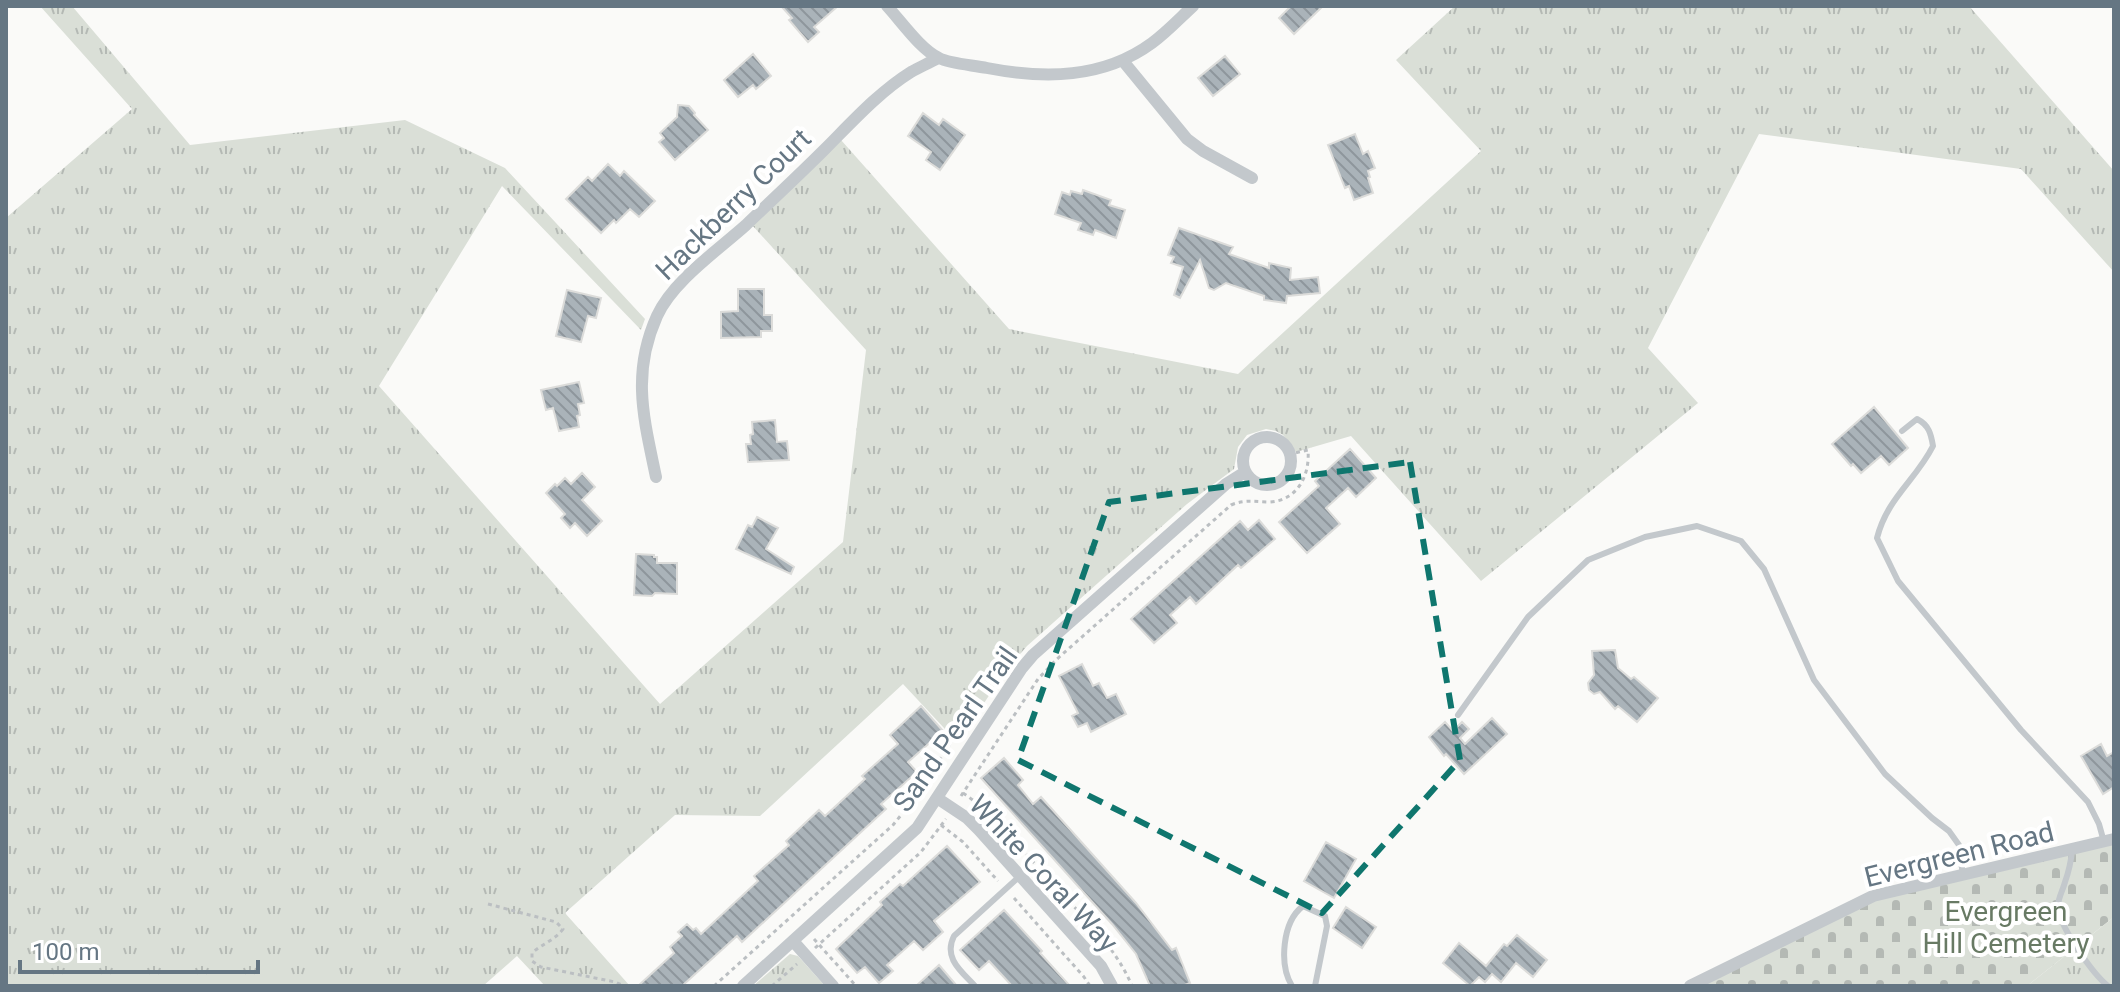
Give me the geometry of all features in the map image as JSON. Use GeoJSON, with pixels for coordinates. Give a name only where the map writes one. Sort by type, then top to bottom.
{"type":"FeatureCollection","features":[{"type":"Feature","properties":{"kind":"street"},"geometry":{"type":"LineString","coordinates":[[887,6],[938,58],[1001,71],[1055,76],[1098,69],[1123,61],[1152,43],[1193,6]]}},
{"type":"Feature","properties":{"kind":"street","name":"Hackberry Court"},"geometry":{"type":"LineString","coordinates":[[656,477],[642,413],[641,377],[658,314],[673,292],[861,112],[910,73],[938,58]]}},
{"type":"Feature","properties":{"kind":"street"},"geometry":{"type":"LineString","coordinates":[[1123,61],[1187,139],[1252,178]]}},
{"type":"Feature","properties":{"kind":"street"},"geometry":{"type":"LineString","coordinates":[[1260,438],[1277,439],[1290,454],[1289,472],[1278,483],[1256,483],[1245,472],[1243,464],[1247,447],[1260,438]]}},
{"type":"Feature","properties":{"kind":"street","name":"Sand Pearl Trail"},"geometry":{"type":"LineString","coordinates":[[743,986],[917,828],[1033,655],[1226,484],[1245,472]]}},
{"type":"Feature","properties":{"kind":"street","name":"White Coral Way"},"geometry":{"type":"LineString","coordinates":[[937,798],[979,830],[1101,966],[1112,986]]}},
{"type":"Feature","properties":{"kind":"street","name":"Evergreen Road"},"geometry":{"type":"LineString","coordinates":[[1690,986],[1873,896],[2109,840]]}},
{"type":"Feature","properties":{"kind":"street"},"geometry":{"type":"LineString","coordinates":[[793,941],[833,986]]}},
{"type":"Feature","properties":{"kind":"lane"},"geometry":{"type":"LineString","coordinates":[[1902,431],[1917,419],[1929,430],[1933,446],[1881,521],[1877,538],[1898,581],[2021,730],[2088,802],[2109,840]]}},
{"type":"Feature","properties":{"kind":"lane"},"geometry":{"type":"LineString","coordinates":[[1458,715],[1528,617],[1588,560],[1645,537],[1697,526],[1741,541],[1764,569],[1814,680],[1885,774],[1949,831],[1959,845],[1963,876]]}},
{"type":"Feature","properties":{"kind":"lane"},"geometry":{"type":"LineString","coordinates":[[2072,851],[2058,902],[2058,913],[2090,968],[2108,986]]}},
{"type":"Feature","properties":{"kind":"lane"},"geometry":{"type":"LineString","coordinates":[[975,986],[955,964],[949,946],[954,936],[1020,876]]}},
{"type":"Feature","properties":{"kind":"lane"},"geometry":{"type":"LineString","coordinates":[[1292,986],[1287,977],[1287,930],[1296,911],[1303,906],[1325,916],[1327,926],[1315,986]]}},
{"type":"Feature","properties":{"kind":"path"},"geometry":{"type":"LineString","coordinates":[[772,986],[921,852],[1038,679],[1057,659],[1231,505],[1241,501],[1273,502],[1285,499],[1296,491],[1306,475],[1308,450],[1290,454]]}},
{"type":"Feature","properties":{"kind":"path"},"geometry":{"type":"LineString","coordinates":[[714,986],[893,825],[966,720]]}},
{"type":"Feature","properties":{"kind":"path"},"geometry":{"type":"LineString","coordinates":[[963,793],[993,817],[1101,938],[1123,966],[1132,986]]}},
{"type":"Feature","properties":{"kind":"path"},"geometry":{"type":"LineString","coordinates":[[488,904],[556,922],[563,929],[558,936],[532,953],[532,961],[541,967],[624,986]]}},
{"type":"Feature","properties":{"kind":"path"},"geometry":{"type":"LineString","coordinates":[[792,915],[856,986]]}},
{"type":"Feature","properties":{"kind":"highlighted area"},"geometry":{"type":"Polygon","coordinates":[[[1410,462],[1460,760],[1322,913],[1018,760],[1109,502],[1410,462]]]}},
{"type":"Feature","properties":{"kind":"green space"},"geometry":{"type":"Polygon","coordinates":[[[40,6],[72,6],[190,145],[405,120],[505,168],[645,319],[641,330],[502,186],[379,386],[660,704],[843,542],[866,350],[752,225],[841,140],[1009,329],[1238,374],[1481,151],[1396,60],[1455,6],[1969,6],[2114,171],[2114,272],[2021,169],[1759,134],[1648,348],[1698,403],[1481,581],[1351,436],[1296,452],[1283,435],[1266,429],[1247,435],[1238,447],[1234,469],[1187,504],[1027,646],[1003,674],[958,743],[903,684],[760,816],[675,815],[565,913],[630,986],[545,986],[517,956],[483,986],[6,986],[6,218],[132,109],[40,6]]]}},
{"type":"Feature","properties":{"kind":"green space","name":"Evergreen Hill Cemetery"},"geometry":{"type":"Polygon","coordinates":[[[2114,839],[2114,917],[2027,986],[1690,986],[1873,896],[2114,839]]]}},
{"type":"Feature","properties":{"kind":"green space"},"geometry":{"type":"Polygon","coordinates":[[[2114,917],[2114,986],[2027,986],[2114,917]]]}},
{"type":"Feature","properties":{"kind":"green space"},"geometry":{"type":"Polygon","coordinates":[[[790,954],[798,956],[825,986],[753,986],[790,954]]]}},
{"type":"Feature","properties":{"kind":"building"},"geometry":{"type":"Polygon","coordinates":[[[781,6],[838,6],[814,27],[819,32],[808,42],[781,6]]]}},
{"type":"Feature","properties":{"kind":"building"},"geometry":{"type":"Polygon","coordinates":[[[1291,6],[1323,6],[1294,34],[1279,18],[1291,6]]]}},
{"type":"Feature","properties":{"kind":"building"},"geometry":{"type":"Polygon","coordinates":[[[753,54],[771,76],[756,89],[753,85],[738,97],[724,80],[753,54]]]}},
{"type":"Feature","properties":{"kind":"building"},"geometry":{"type":"Polygon","coordinates":[[[1225,56],[1240,74],[1213,96],[1198,78],[1225,56]]]}},
{"type":"Feature","properties":{"kind":"building"},"geometry":{"type":"Polygon","coordinates":[[[678,105],[689,106],[708,130],[675,160],[659,142],[664,138],[660,133],[677,117],[678,105]]]}},
{"type":"Feature","properties":{"kind":"building"},"geometry":{"type":"Polygon","coordinates":[[[923,113],[939,125],[943,119],[965,135],[940,170],[926,160],[931,152],[908,136],[923,113]]]}},
{"type":"Feature","properties":{"kind":"building"},"geometry":{"type":"Polygon","coordinates":[[[1355,134],[1363,154],[1368,151],[1375,168],[1368,171],[1373,193],[1354,200],[1349,186],[1345,188],[1328,145],[1355,134]]]}},
{"type":"Feature","properties":{"kind":"building"},"geometry":{"type":"Polygon","coordinates":[[[608,164],[620,176],[624,171],[655,201],[639,217],[630,209],[601,233],[566,199],[588,177],[592,181],[608,164]]]}},
{"type":"Feature","properties":{"kind":"building"},"geometry":{"type":"Polygon","coordinates":[[[1083,190],[1111,200],[1109,205],[1125,210],[1116,238],[1095,230],[1093,235],[1078,230],[1081,223],[1055,214],[1062,192],[1082,194],[1083,190]]]}},
{"type":"Feature","properties":{"kind":"building"},"geometry":{"type":"Polygon","coordinates":[[[1179,228],[1233,247],[1229,254],[1269,268],[1269,263],[1291,268],[1290,280],[1318,277],[1320,293],[1287,296],[1286,303],[1264,300],[1264,296],[1226,283],[1214,290],[1209,288],[1200,260],[1180,298],[1174,295],[1183,267],[1171,263],[1174,257],[1168,255],[1179,228]]]}},
{"type":"Feature","properties":{"kind":"building"},"geometry":{"type":"Polygon","coordinates":[[[738,289],[764,289],[764,315],[772,315],[772,331],[761,331],[761,337],[721,338],[721,312],[738,311],[738,289]]]}},
{"type":"Feature","properties":{"kind":"building"},"geometry":{"type":"Polygon","coordinates":[[[567,290],[601,298],[596,318],[588,316],[581,342],[556,336],[567,290]]]}},
{"type":"Feature","properties":{"kind":"building"},"geometry":{"type":"Polygon","coordinates":[[[579,382],[584,403],[578,404],[579,427],[559,431],[553,408],[546,410],[541,390],[579,382]]]}},
{"type":"Feature","properties":{"kind":"building"},"geometry":{"type":"Polygon","coordinates":[[[1874,407],[1908,448],[1889,465],[1881,456],[1861,473],[1832,444],[1874,407]]]}},
{"type":"Feature","properties":{"kind":"building"},"geometry":{"type":"Polygon","coordinates":[[[775,420],[777,442],[787,441],[789,460],[748,462],[746,444],[751,444],[752,422],[775,420]]]}},
{"type":"Feature","properties":{"kind":"building"},"geometry":{"type":"Polygon","coordinates":[[[1350,449],[1376,478],[1356,497],[1348,488],[1326,508],[1340,524],[1307,553],[1279,522],[1319,486],[1315,481],[1350,449]]]}},
{"type":"Feature","properties":{"kind":"building"},"geometry":{"type":"Polygon","coordinates":[[[582,473],[595,487],[582,500],[602,521],[587,536],[575,523],[570,528],[561,518],[565,514],[546,493],[565,478],[571,484],[582,473]]]}},
{"type":"Feature","properties":{"kind":"building"},"geometry":{"type":"Polygon","coordinates":[[[757,517],[778,528],[766,549],[794,567],[791,574],[736,549],[748,525],[752,527],[757,517]]]}},
{"type":"Feature","properties":{"kind":"building"},"geometry":{"type":"Polygon","coordinates":[[[1259,520],[1275,539],[1241,568],[1238,565],[1196,604],[1190,597],[1170,615],[1177,623],[1154,643],[1131,619],[1240,521],[1248,530],[1259,520]]]}},
{"type":"Feature","properties":{"kind":"building"},"geometry":{"type":"Polygon","coordinates":[[[636,554],[654,555],[657,563],[677,563],[677,594],[634,595],[636,554]]]}},
{"type":"Feature","properties":{"kind":"building"},"geometry":{"type":"Polygon","coordinates":[[[1615,650],[1618,668],[1658,698],[1637,722],[1618,706],[1615,709],[1600,692],[1594,694],[1589,690],[1588,683],[1594,675],[1592,651],[1615,650]]]}},
{"type":"Feature","properties":{"kind":"building"},"geometry":{"type":"Polygon","coordinates":[[[1082,664],[1093,686],[1099,683],[1107,698],[1116,694],[1126,714],[1091,732],[1087,723],[1078,727],[1072,716],[1078,713],[1059,676],[1082,664]]]}},
{"type":"Feature","properties":{"kind":"building"},"geometry":{"type":"Polygon","coordinates":[[[921,706],[943,731],[908,762],[917,772],[881,804],[886,809],[742,942],[737,936],[682,986],[638,986],[674,953],[670,947],[682,936],[678,932],[687,924],[701,934],[758,881],[754,876],[789,845],[786,841],[819,810],[825,816],[865,779],[862,776],[898,744],[890,735],[921,706]]]}},
{"type":"Feature","properties":{"kind":"building"},"geometry":{"type":"Polygon","coordinates":[[[1492,718],[1507,734],[1464,774],[1429,737],[1445,722],[1453,731],[1462,722],[1469,729],[1460,738],[1465,744],[1492,718]]]}},
{"type":"Feature","properties":{"kind":"building"},"geometry":{"type":"Polygon","coordinates":[[[2101,744],[2107,756],[2114,752],[2114,787],[2103,794],[2081,756],[2101,744]]]}},
{"type":"Feature","properties":{"kind":"building"},"geometry":{"type":"Polygon","coordinates":[[[1004,758],[1023,780],[1018,785],[1033,804],[1041,797],[1136,903],[1172,950],[1176,948],[1190,983],[1150,986],[1136,954],[1112,924],[981,778],[1004,758]]]}},
{"type":"Feature","properties":{"kind":"building"},"geometry":{"type":"Polygon","coordinates":[[[1326,842],[1356,859],[1334,898],[1304,881],[1326,842]]]}},
{"type":"Feature","properties":{"kind":"building"},"geometry":{"type":"Polygon","coordinates":[[[947,846],[980,882],[934,921],[943,932],[923,950],[914,941],[887,965],[893,971],[879,983],[865,967],[857,973],[836,949],[882,905],[880,902],[900,884],[903,886],[947,846]]]}},
{"type":"Feature","properties":{"kind":"building"},"geometry":{"type":"Polygon","coordinates":[[[1346,907],[1376,927],[1362,948],[1333,928],[1346,907]]]}},
{"type":"Feature","properties":{"kind":"building"},"geometry":{"type":"Polygon","coordinates":[[[1004,910],[1070,986],[1012,986],[989,961],[979,970],[960,950],[1004,910]]]}},
{"type":"Feature","properties":{"kind":"building"},"geometry":{"type":"Polygon","coordinates":[[[1517,935],[1547,960],[1533,977],[1516,963],[1501,982],[1492,974],[1485,982],[1479,977],[1470,986],[1443,963],[1459,943],[1486,966],[1504,944],[1507,946],[1517,935]]]}},
{"type":"Feature","properties":{"kind":"building"},"geometry":{"type":"Polygon","coordinates":[[[939,965],[957,986],[916,986],[939,965]]]}}]}
